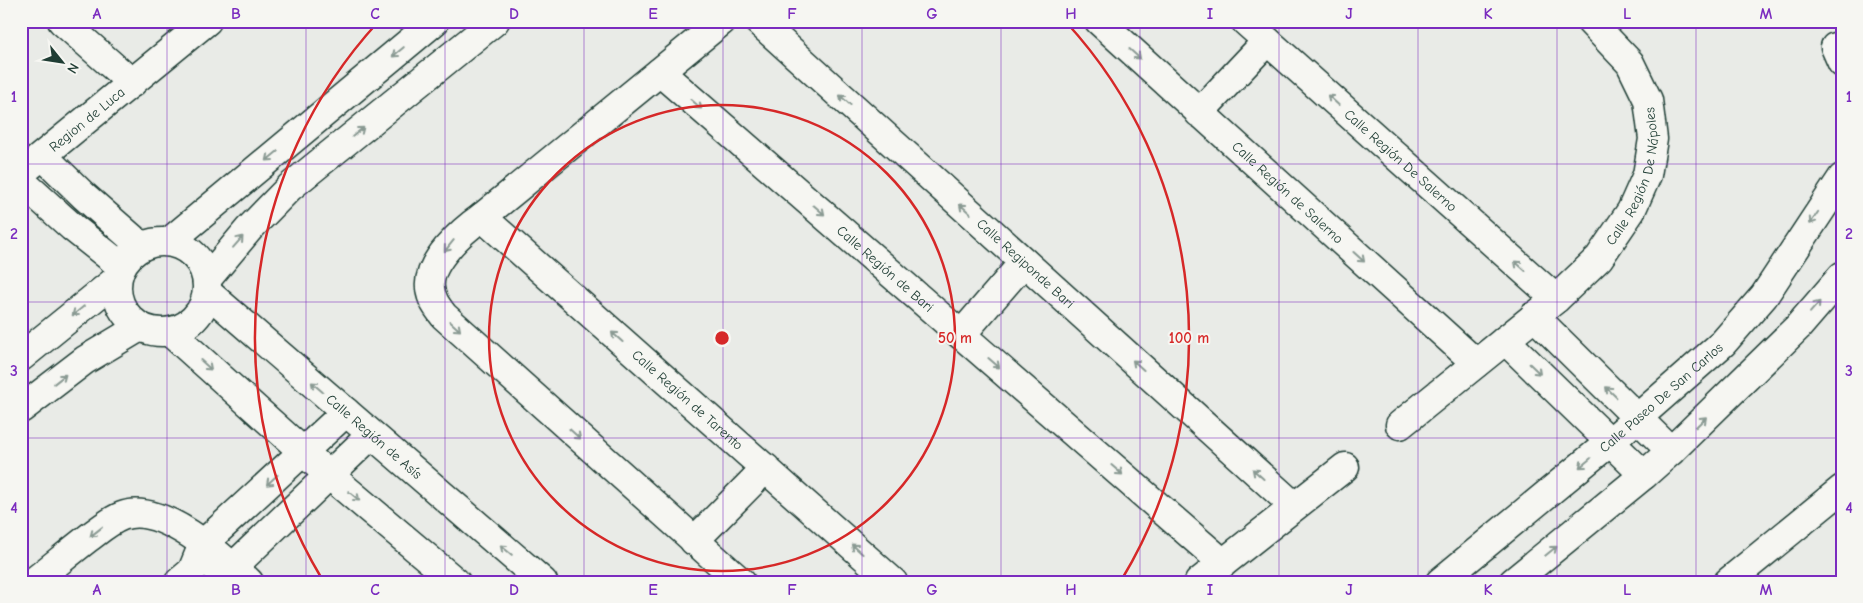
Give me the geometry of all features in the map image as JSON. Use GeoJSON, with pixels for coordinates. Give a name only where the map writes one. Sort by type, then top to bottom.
{"type":"FeatureCollection","features":[{"type":"Feature","properties":{"kind":"street","name":"Region de Luca"},"geometry":{"type":"LineString","coordinates":[[62,21],[132,83]]}},
{"type":"Feature","properties":{"kind":"street","name":"Region de Luca"},"geometry":{"type":"LineString","coordinates":[[21,173],[207,21]]}},
{"type":"Feature","properties":{"kind":"street"},"geometry":{"type":"LineString","coordinates":[[169,242],[435,21]]}},
{"type":"Feature","properties":{"kind":"street"},"geometry":{"type":"LineString","coordinates":[[21,182],[72,227],[118,273],[118,299],[126,316],[140,327],[154,332],[170,332],[188,325],[201,310],[207,285],[249,229],[290,187],[495,21]]}},
{"type":"Feature","properties":{"kind":"street"},"geometry":{"type":"LineString","coordinates":[[722,21],[464,230],[448,246],[436,265],[429,286],[432,299],[444,316],[741,582]]}},
{"type":"Feature","properties":{"kind":"street","name":"Calle Regiponde Bari"},"geometry":{"type":"LineString","coordinates":[[758,21],[1294,506]]}},
{"type":"Feature","properties":{"kind":"street","name":"Calle Región de Salerno"},"geometry":{"type":"LineString","coordinates":[[1098,21],[1476,363]]}},
{"type":"Feature","properties":{"kind":"street","name":"Calle Región De Salerno"},"geometry":{"type":"LineString","coordinates":[[1245,21],[1556,299]]}},
{"type":"Feature","properties":{"kind":"street","name":"Calle Región De Nápoles"},"geometry":{"type":"LineString","coordinates":[[1400,425],[1556,299],[1599,258],[1631,211],[1647,175],[1653,139],[1648,100],[1630,64],[1590,21]]}},
{"type":"Feature","properties":{"kind":"street"},"geometry":{"type":"LineString","coordinates":[[1199,113],[1267,41]]}},
{"type":"Feature","properties":{"kind":"street","name":"Calle Región de Bari"},"geometry":{"type":"LineString","coordinates":[[660,72],[1223,563]]}},
{"type":"Feature","properties":{"kind":"street"},"geometry":{"type":"LineString","coordinates":[[43,156],[84,196],[141,246]]}},
{"type":"Feature","properties":{"kind":"street","name":"Calle Paseo De San Carlos"},"geometry":{"type":"LineString","coordinates":[[1440,582],[1638,419],[1723,343],[1764,296],[1842,178]]}},
{"type":"Feature","properties":{"kind":"street","name":"Calle Región de Tarento"},"geometry":{"type":"LineString","coordinates":[[482,217],[893,582]]}},
{"type":"Feature","properties":{"kind":"street"},"geometry":{"type":"LineString","coordinates":[[21,357],[118,273],[129,255],[141,246],[154,242],[169,242],[182,246],[194,254],[202,265],[207,285]]}},
{"type":"Feature","properties":{"kind":"street"},"geometry":{"type":"LineString","coordinates":[[961,335],[1024,262]]}},
{"type":"Feature","properties":{"kind":"street"},"geometry":{"type":"LineString","coordinates":[[1513,582],[1644,476],[1671,451],[1798,327],[1842,276]]}},
{"type":"Feature","properties":{"kind":"street","name":"Calle Región de Asís"},"geometry":{"type":"LineString","coordinates":[[207,285],[371,435],[543,582]]}},
{"type":"Feature","properties":{"kind":"street"},"geometry":{"type":"LineString","coordinates":[[1534,316],[1671,451]]}},
{"type":"Feature","properties":{"kind":"street"},"geometry":{"type":"LineString","coordinates":[[21,409],[85,360],[140,327]]}},
{"type":"Feature","properties":{"kind":"street"},"geometry":{"type":"LineString","coordinates":[[170,332],[329,474],[456,582]]}},
{"type":"Feature","properties":{"kind":"street"},"geometry":{"type":"LineString","coordinates":[[1505,340],[1644,476]]}},
{"type":"Feature","properties":{"kind":"street"},"geometry":{"type":"LineString","coordinates":[[185,576],[203,544],[346,412]]}},
{"type":"Feature","properties":{"kind":"street"},"geometry":{"type":"LineString","coordinates":[[185,576],[241,574],[329,474],[371,435]]}},
{"type":"Feature","properties":{"kind":"street"},"geometry":{"type":"LineString","coordinates":[[1199,582],[1345,466]]}},
{"type":"Feature","properties":{"kind":"street"},"geometry":{"type":"LineString","coordinates":[[694,541],[766,468]]}},
{"type":"Feature","properties":{"kind":"street"},"geometry":{"type":"LineString","coordinates":[[1728,582],[1842,489]]}},
{"type":"Feature","properties":{"kind":"street"},"geometry":{"type":"LineString","coordinates":[[32,582],[105,525],[122,516],[139,512],[157,516],[171,522],[241,574]]}}]}
